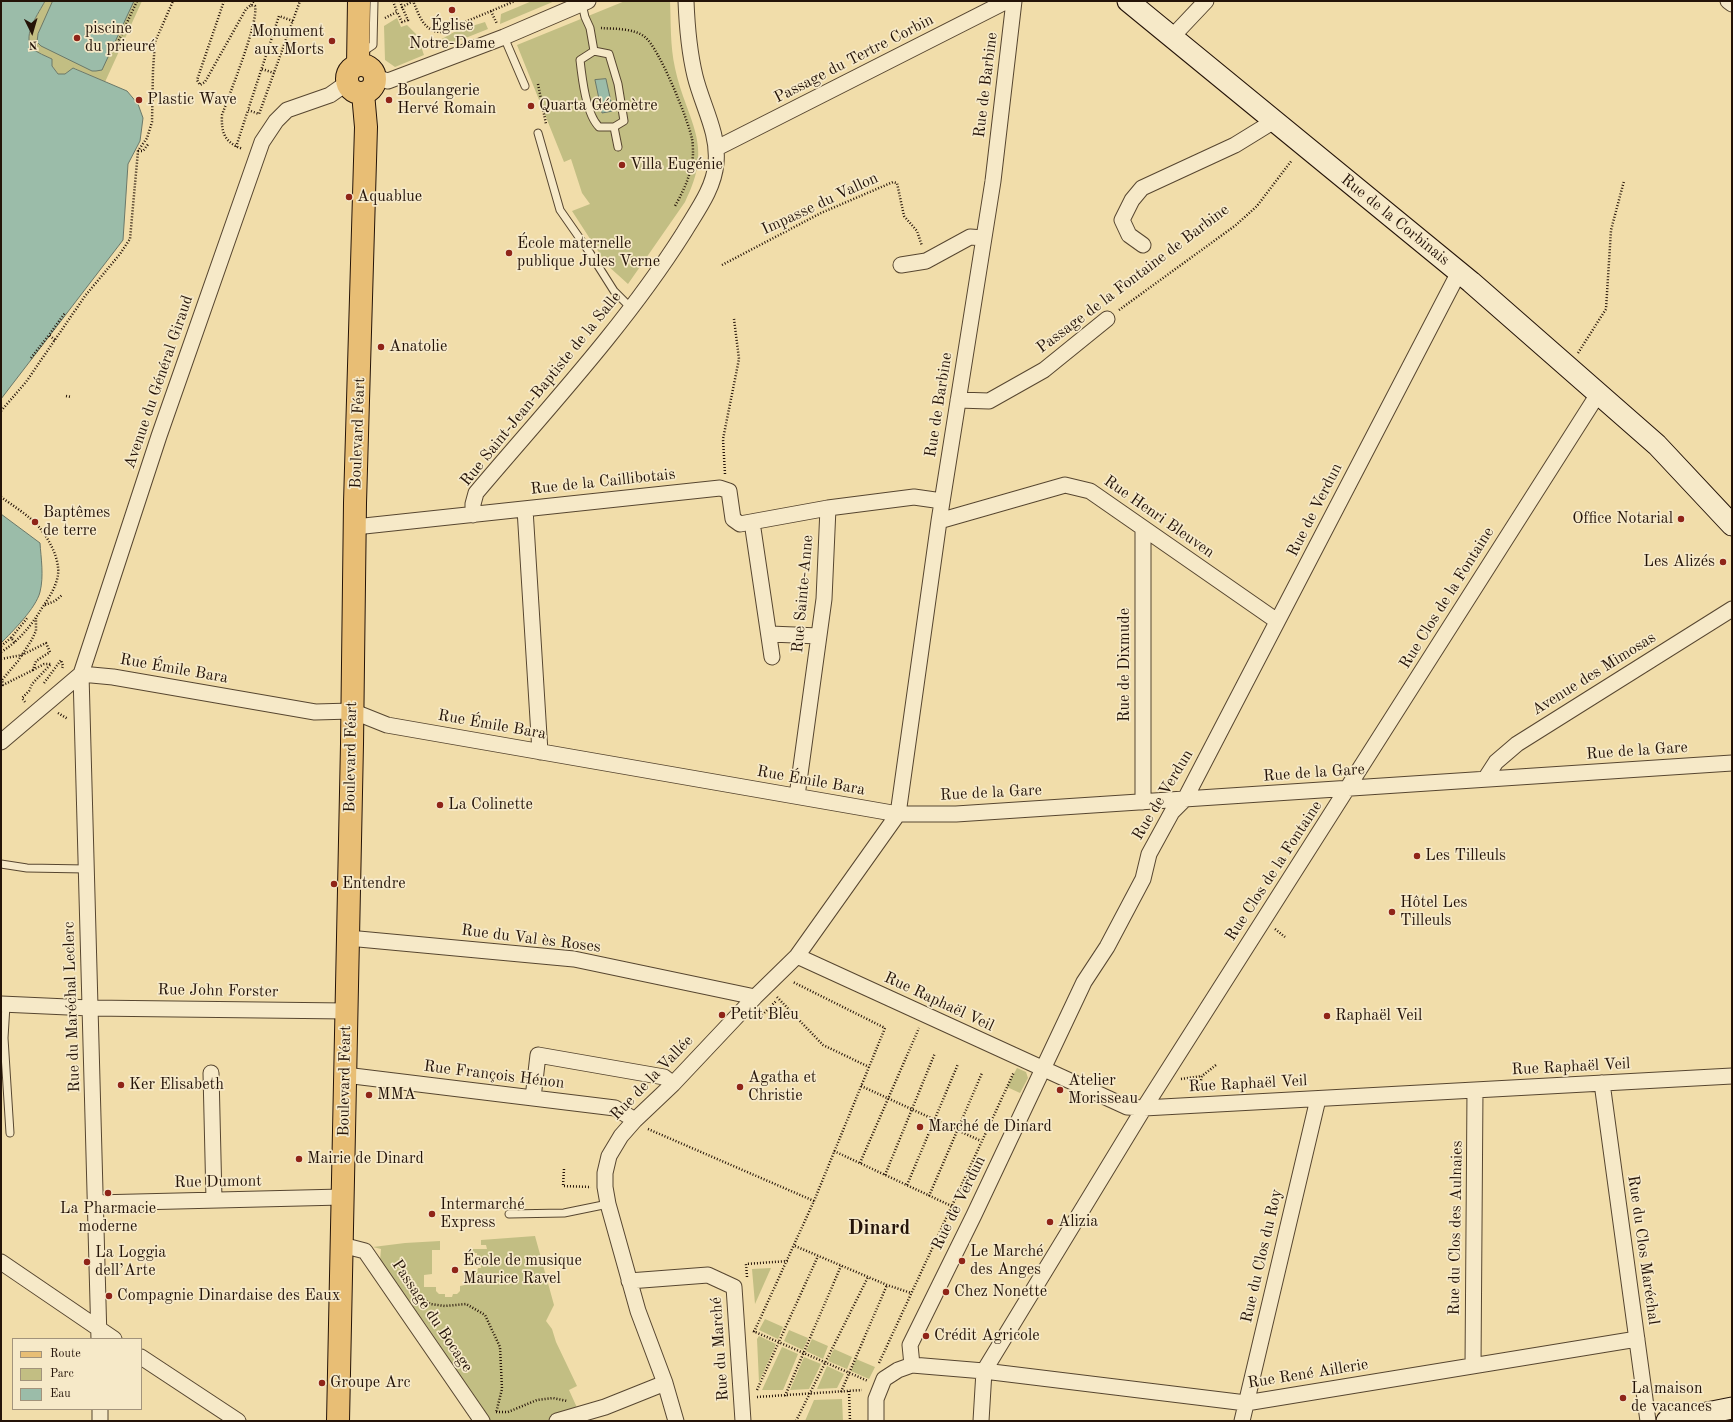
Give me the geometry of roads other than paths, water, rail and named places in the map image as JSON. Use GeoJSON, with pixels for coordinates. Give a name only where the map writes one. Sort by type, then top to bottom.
{"type":"FeatureCollection","features":[{"type":"Feature","properties":{"kind":"main road","name":"Boulevard Féart"},"geometry":{"type":"LineString","coordinates":[[338,1421],[355,527],[366,127],[360,74],[359,1]]}},
{"type":"Feature","properties":{"kind":"street","name":"Rue Saint-Jean-Baptiste de la Salle"},"geometry":{"type":"LineString","coordinates":[[473,515],[473,504],[476,493],[603,343],[659,272],[711,186],[716,164],[716,148],[695,77],[689,46],[686,1]]}},
{"type":"Feature","properties":{"kind":"street","name":"Passage du Tertre Corbin"},"geometry":{"type":"LineString","coordinates":[[716,148],[1007,1]]}},
{"type":"Feature","properties":{"kind":"street","name":"Rue de Barbine"},"geometry":{"type":"LineString","coordinates":[[898,814],[942,501],[993,181],[1014,1]]}},
{"type":"Feature","properties":{"kind":"street","name":"Rue de la Corbinais"},"geometry":{"type":"LineString","coordinates":[[1128,1],[1459,272],[1657,446],[1732,525]]}},
{"type":"Feature","properties":{"kind":"street"},"geometry":{"type":"LineString","coordinates":[[1172,37],[1206,1]]}},
{"type":"Feature","properties":{"kind":"street"},"geometry":{"type":"LineString","coordinates":[[1728,1],[1732,4]]}},
{"type":"Feature","properties":{"kind":"street"},"geometry":{"type":"LineString","coordinates":[[360,74],[388,81],[504,37],[585,2]]}},
{"type":"Feature","properties":{"kind":"street","name":"Avenue du Général Giraud"},"geometry":{"type":"LineString","coordinates":[[81,674],[159,436],[222,254],[248,186],[262,142],[276,121],[287,110],[330,95],[360,74]]}},
{"type":"Feature","properties":{"kind":"street"},"geometry":{"type":"LineString","coordinates":[[1143,245],[1129,235],[1122,220],[1132,200],[1142,188],[1235,144],[1274,121]]}},
{"type":"Feature","properties":{"kind":"street"},"geometry":{"type":"LineString","coordinates":[[901,266],[926,261],[970,237],[984,238]]}},
{"type":"Feature","properties":{"kind":"street","name":"Rue de Verdun"},"geometry":{"type":"LineString","coordinates":[[912,1365],[910,1345],[974,1215],[1084,982],[1107,947],[1143,879],[1149,854],[1172,812],[1185,799],[1459,272]]}},
{"type":"Feature","properties":{"kind":"street","name":"Passage de la Fontaine de Barbine"},"geometry":{"type":"LineString","coordinates":[[958,400],[989,401],[1044,370],[1107,319]]}},
{"type":"Feature","properties":{"kind":"street","name":"Rue Clos de la Fontaine"},"geometry":{"type":"LineString","coordinates":[[984,1371],[1144,1108],[1598,394]]}},
{"type":"Feature","properties":{"kind":"street","name":"Rue Henri Bleuven"},"geometry":{"type":"LineString","coordinates":[[939,522],[1065,485],[1090,490],[1278,621]]}},
{"type":"Feature","properties":{"kind":"street","name":"Rue de la Caillibotais"},"geometry":{"type":"LineString","coordinates":[[355,527],[720,488],[725,489],[730,495],[733,519],[740,524],[752,522]]}},
{"type":"Feature","properties":{"kind":"street"},"geometry":{"type":"LineString","coordinates":[[772,657],[770,634],[752,522],[828,508],[914,497],[942,501]]}},
{"type":"Feature","properties":{"kind":"street","name":"Rue Sainte-Anne"},"geometry":{"type":"LineString","coordinates":[[797,796],[824,599],[828,508]]}},
{"type":"Feature","properties":{"kind":"street"},"geometry":{"type":"LineString","coordinates":[[525,509],[540,752]]}},
{"type":"Feature","properties":{"kind":"street","name":"Rue de Dixmude"},"geometry":{"type":"LineString","coordinates":[[1143,802],[1144,529]]}},
{"type":"Feature","properties":{"kind":"street","name":"Avenue des Mimosas"},"geometry":{"type":"LineString","coordinates":[[1485,779],[1496,762],[1517,744],[1732,609]]}},
{"type":"Feature","properties":{"kind":"street"},"geometry":{"type":"LineString","coordinates":[[770,634],[819,636]]}},
{"type":"Feature","properties":{"kind":"street"},"geometry":{"type":"LineString","coordinates":[[1,742],[81,674]]}},
{"type":"Feature","properties":{"kind":"street","name":"Rue Émile Bara"},"geometry":{"type":"LineString","coordinates":[[81,674],[113,677],[315,712],[352,711],[387,725],[898,814]]}},
{"type":"Feature","properties":{"kind":"street","name":"Rue du Maréchal Leclerc"},"geometry":{"type":"LineString","coordinates":[[81,674],[99,1334]]}},
{"type":"Feature","properties":{"kind":"street","name":"Rue de la Gare"},"geometry":{"type":"LineString","coordinates":[[898,814],[956,814],[1732,763]]}},
{"type":"Feature","properties":{"kind":"street","name":"Rue de la Vallée"},"geometry":{"type":"LineString","coordinates":[[676,1421],[665,1383],[638,1311],[608,1204],[605,1187],[609,1156],[621,1136],[635,1120],[673,1084],[755,997],[797,956],[898,814]]}},
{"type":"Feature","properties":{"kind":"street","name":"Rue du Val ès Roses"},"geometry":{"type":"LineString","coordinates":[[348,938],[574,959],[755,997]]}},
{"type":"Feature","properties":{"kind":"street","name":"Rue Raphaël Veil"},"geometry":{"type":"LineString","coordinates":[[797,956],[1043,1070],[1127,1106],[1144,1108],[1732,1076]]}},
{"type":"Feature","properties":{"kind":"street","name":"Rue John Forster"},"geometry":{"type":"LineString","coordinates":[[3,1005],[90,1008],[346,1011]]}},
{"type":"Feature","properties":{"kind":"street"},"geometry":{"type":"LineString","coordinates":[[533,1098],[538,1055],[664,1077],[673,1084]]}},
{"type":"Feature","properties":{"kind":"street"},"geometry":{"type":"LineString","coordinates":[[210,1073],[214,1200]]}},
{"type":"Feature","properties":{"kind":"street","name":"Rue François Hénon"},"geometry":{"type":"LineString","coordinates":[[345,1075],[615,1108],[635,1120]]}},
{"type":"Feature","properties":{"kind":"street","name":"Rue du Clos Maréchal"},"geometry":{"type":"LineString","coordinates":[[1602,1083],[1648,1421]]}},
{"type":"Feature","properties":{"kind":"street","name":"Rue du Clos des Aulnaies"},"geometry":{"type":"LineString","coordinates":[[1473,1366],[1476,1090]]}},
{"type":"Feature","properties":{"kind":"street","name":"Rue du Clos du Roy"},"geometry":{"type":"LineString","coordinates":[[1242,1421],[1318,1099]]}},
{"type":"Feature","properties":{"kind":"street","name":"Rue Dumont"},"geometry":{"type":"LineString","coordinates":[[95,1203],[342,1197]]}},
{"type":"Feature","properties":{"kind":"street","name":"Passage du Bocage"},"geometry":{"type":"LineString","coordinates":[[342,1245],[365,1251],[489,1419]]}},
{"type":"Feature","properties":{"kind":"street"},"geometry":{"type":"LineString","coordinates":[[1,1262],[99,1334],[111,1338]]}},
{"type":"Feature","properties":{"kind":"street","name":"Rue du Marché"},"geometry":{"type":"LineString","coordinates":[[629,1281],[708,1275],[734,1287],[743,1421]]}},
{"type":"Feature","properties":{"kind":"street","name":"Rue René Aillerie"},"geometry":{"type":"LineString","coordinates":[[912,1365],[984,1371],[1246,1403],[1637,1339]]}},
{"type":"Feature","properties":{"kind":"street"},"geometry":{"type":"LineString","coordinates":[[142,1358],[238,1421]]}},
{"type":"Feature","properties":{"kind":"street"},"geometry":{"type":"LineString","coordinates":[[876,1421],[874,1387],[889,1375],[912,1365]]}},
{"type":"Feature","properties":{"kind":"street"},"geometry":{"type":"LineString","coordinates":[[981,1421],[984,1371]]}},
{"type":"Feature","properties":{"kind":"street"},"geometry":{"type":"LineString","coordinates":[[556,1421],[605,1406],[665,1383]]}},
{"type":"Feature","properties":{"kind":"street"},"geometry":{"type":"LineString","coordinates":[[1667,1421],[1732,1408]]}},
{"type":"Feature","properties":{"kind":"street"},"geometry":{"type":"LineString","coordinates":[[100,1410],[100,1421]]}},
{"type":"Feature","properties":{"kind":"lane"},"geometry":{"type":"LineString","coordinates":[[360,74],[373,46],[374,1]]}},
{"type":"Feature","properties":{"kind":"lane"},"geometry":{"type":"LineString","coordinates":[[585,2],[585,17],[590,28],[594,51]]}},
{"type":"Feature","properties":{"kind":"lane"},"geometry":{"type":"LineString","coordinates":[[504,37],[525,86]]}},
{"type":"Feature","properties":{"kind":"lane"},"geometry":{"type":"LineString","coordinates":[[594,51],[609,54],[618,84],[624,121],[614,127],[599,127],[594,121],[582,78],[580,60],[594,51]]}},
{"type":"Feature","properties":{"kind":"lane"},"geometry":{"type":"LineString","coordinates":[[614,127],[618,147]]}},
{"type":"Feature","properties":{"kind":"lane"},"geometry":{"type":"LineString","coordinates":[[538,133],[560,210],[614,291],[631,308]]}},
{"type":"Feature","properties":{"kind":"lane"},"geometry":{"type":"LineString","coordinates":[[1,864],[27,868],[86,869]]}},
{"type":"Feature","properties":{"kind":"lane"},"geometry":{"type":"LineString","coordinates":[[3,1005],[10,1133]]}},
{"type":"Feature","properties":{"kind":"lane"},"geometry":{"type":"LineString","coordinates":[[509,1214],[564,1213],[608,1204]]}},
{"type":"Feature","properties":{"kind":"lane"},"geometry":{"type":"LineString","coordinates":[[876,1406],[885,1421]]}},
{"type":"Feature","properties":{"kind":"water"},"geometry":{"type":"Polygon","coordinates":[[[1,1],[45,1],[32,24],[30,31],[29,43],[32,48],[52,59],[52,66],[58,74],[65,74],[73,68],[127,91],[138,104],[143,118],[140,141],[128,164],[123,240],[1,399],[1,1]]]}},
{"type":"Feature","properties":{"kind":"water","name":"piscine du prieuré"},"geometry":{"type":"Polygon","coordinates":[[[53,1],[134,1],[102,70],[92,71],[41,46],[37,42],[38,34],[53,1]]]}},
{"type":"Feature","properties":{"kind":"water"},"geometry":{"type":"Polygon","coordinates":[[[606,79],[613,111],[602,113],[595,80],[606,79]]]}},
{"type":"Feature","properties":{"kind":"water"},"geometry":{"type":"Polygon","coordinates":[[[1,514],[40,543],[42,573],[40,592],[34,605],[24,619],[1,643],[1,514]]]}},
{"type":"Feature","properties":{"kind":"place","name":"Église Notre-Dame"},"geometry":{"type":"Point","coordinates":[452,10]}},
{"type":"Feature","properties":{"kind":"place","name":"piscine du prieuré"},"geometry":{"type":"Point","coordinates":[77,38]}},
{"type":"Feature","properties":{"kind":"place","name":"Monument aux Morts"},"geometry":{"type":"Point","coordinates":[332,41]}},
{"type":"Feature","properties":{"kind":"place","name":"Plastic Wave"},"geometry":{"type":"Point","coordinates":[139,100]}},
{"type":"Feature","properties":{"kind":"place","name":"Boulangerie Hervé Romain"},"geometry":{"type":"Point","coordinates":[389,100]}},
{"type":"Feature","properties":{"kind":"place","name":"Quarta Géomètre"},"geometry":{"type":"Point","coordinates":[531,106]}},
{"type":"Feature","properties":{"kind":"place","name":"Villa Eugénie"},"geometry":{"type":"Point","coordinates":[622,165]}},
{"type":"Feature","properties":{"kind":"place","name":"Aquablue"},"geometry":{"type":"Point","coordinates":[349,197]}},
{"type":"Feature","properties":{"kind":"place","name":"École maternelle publique Jules Verne"},"geometry":{"type":"Point","coordinates":[509,253]}},
{"type":"Feature","properties":{"kind":"place","name":"Anatolie"},"geometry":{"type":"Point","coordinates":[381,347]}},
{"type":"Feature","properties":{"kind":"place","name":"Office Notarial"},"geometry":{"type":"Point","coordinates":[1681,519]}},
{"type":"Feature","properties":{"kind":"place","name":"Baptêmes de terre"},"geometry":{"type":"Point","coordinates":[35,522]}},
{"type":"Feature","properties":{"kind":"place","name":"Les Alizés"},"geometry":{"type":"Point","coordinates":[1723,562]}},
{"type":"Feature","properties":{"kind":"place","name":"La Colinette"},"geometry":{"type":"Point","coordinates":[440,805]}},
{"type":"Feature","properties":{"kind":"place","name":"Les Tilleuls"},"geometry":{"type":"Point","coordinates":[1417,856]}},
{"type":"Feature","properties":{"kind":"place","name":"Entendre"},"geometry":{"type":"Point","coordinates":[334,884]}},
{"type":"Feature","properties":{"kind":"place","name":"Hôtel Les Tilleuls"},"geometry":{"type":"Point","coordinates":[1392,912]}},
{"type":"Feature","properties":{"kind":"place","name":"Petit Bleu"},"geometry":{"type":"Point","coordinates":[722,1015]}},
{"type":"Feature","properties":{"kind":"place","name":"Raphaël Veil"},"geometry":{"type":"Point","coordinates":[1327,1016]}},
{"type":"Feature","properties":{"kind":"place","name":"Ker Elisabeth"},"geometry":{"type":"Point","coordinates":[121,1085]}},
{"type":"Feature","properties":{"kind":"place","name":"Agatha et Christie"},"geometry":{"type":"Point","coordinates":[740,1087]}},
{"type":"Feature","properties":{"kind":"place","name":"Atelier Morisseau"},"geometry":{"type":"Point","coordinates":[1060,1090]}},
{"type":"Feature","properties":{"kind":"place","name":"MMA"},"geometry":{"type":"Point","coordinates":[369,1095]}},
{"type":"Feature","properties":{"kind":"place","name":"Marché de Dinard"},"geometry":{"type":"Point","coordinates":[920,1127]}},
{"type":"Feature","properties":{"kind":"place","name":"Mairie de Dinard"},"geometry":{"type":"Point","coordinates":[299,1159]}},
{"type":"Feature","properties":{"kind":"place","name":"La Pharmacie moderne"},"geometry":{"type":"Point","coordinates":[108,1193]}},
{"type":"Feature","properties":{"kind":"place","name":"Intermarché Express"},"geometry":{"type":"Point","coordinates":[432,1214]}},
{"type":"Feature","properties":{"kind":"place","name":"Alizia"},"geometry":{"type":"Point","coordinates":[1050,1222]}},
{"type":"Feature","properties":{"kind":"place","name":"Le Marché des Anges"},"geometry":{"type":"Point","coordinates":[962,1261]}},
{"type":"Feature","properties":{"kind":"place","name":"La Loggia dell’Arte"},"geometry":{"type":"Point","coordinates":[87,1262]}},
{"type":"Feature","properties":{"kind":"place","name":"École de musique Maurice Ravel"},"geometry":{"type":"Point","coordinates":[455,1270]}},
{"type":"Feature","properties":{"kind":"place","name":"Chez Nonette"},"geometry":{"type":"Point","coordinates":[946,1292]}},
{"type":"Feature","properties":{"kind":"place","name":"Compagnie Dinardaise des Eaux"},"geometry":{"type":"Point","coordinates":[109,1296]}},
{"type":"Feature","properties":{"kind":"place","name":"Crédit Agricole"},"geometry":{"type":"Point","coordinates":[926,1336]}},
{"type":"Feature","properties":{"kind":"place","name":"Groupe Arc"},"geometry":{"type":"Point","coordinates":[322,1383]}},
{"type":"Feature","properties":{"kind":"place","name":"La maison de vacances"},"geometry":{"type":"Point","coordinates":[1623,1398]}},
{"type":"Feature","properties":{"kind":"district","name":"Dinard"},"geometry":{"type":"Point","coordinates":[879,1229]}}]}
